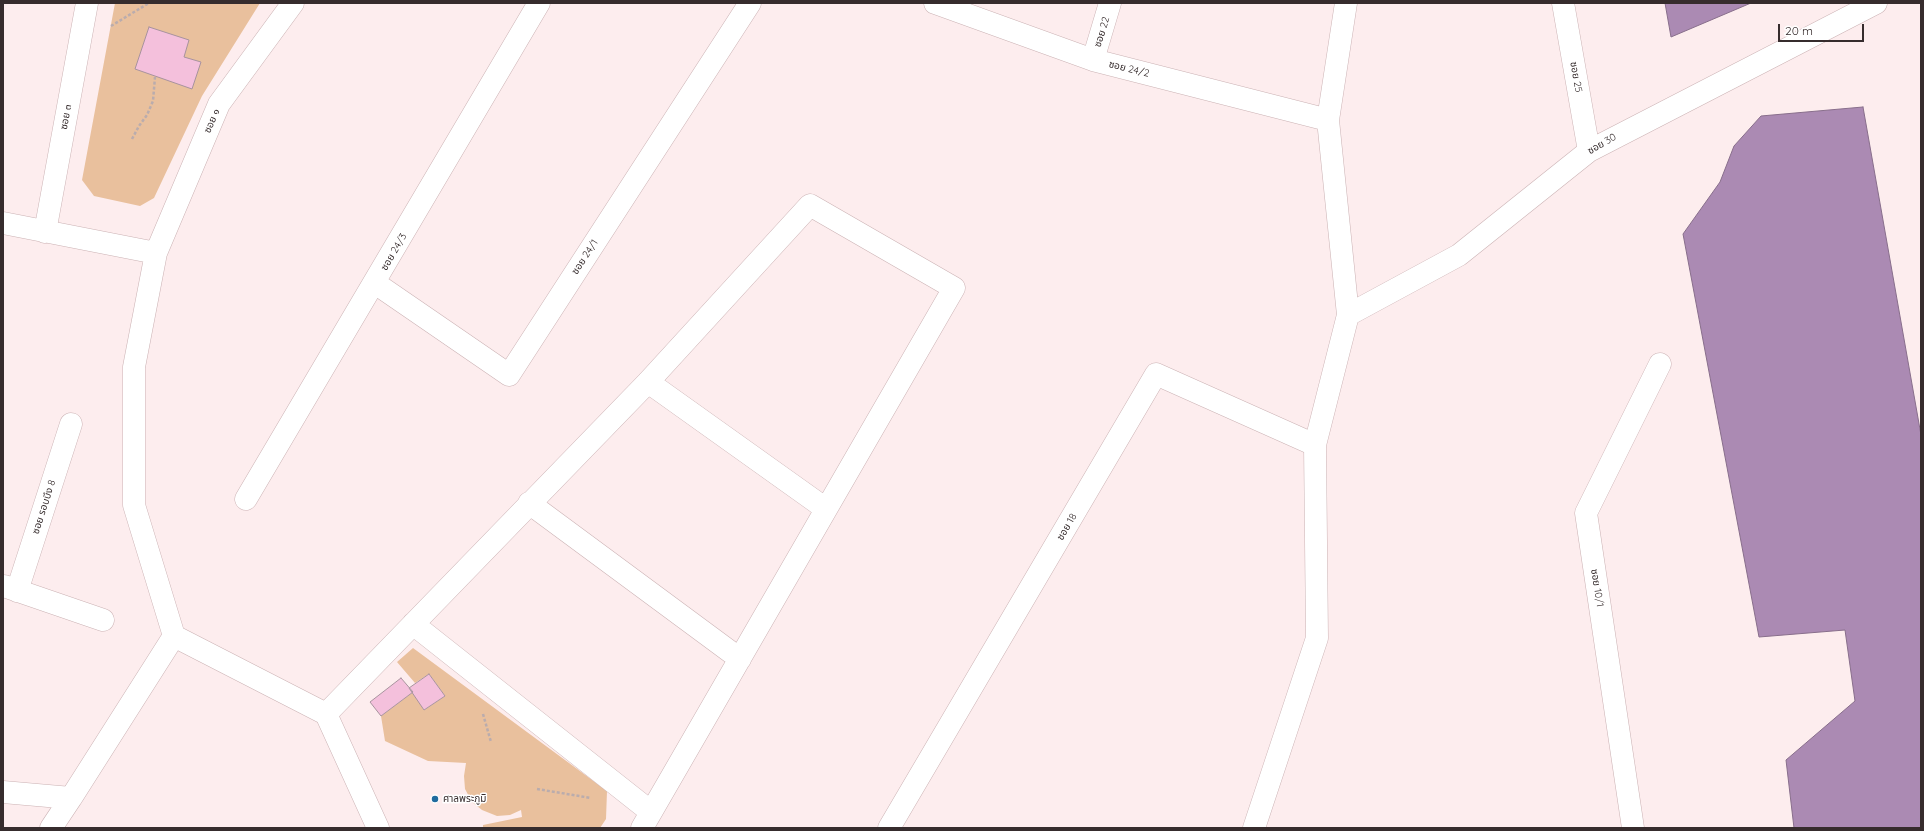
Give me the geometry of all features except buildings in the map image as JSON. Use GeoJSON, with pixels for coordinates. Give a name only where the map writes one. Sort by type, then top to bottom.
{"type":"FeatureCollection","features":[{"type":"Feature","properties":{"kind":"street","name":"ซอย ๓"},"geometry":{"type":"LineString","coordinates":[[45,232],[87,3]]}},
{"type":"Feature","properties":{"kind":"street","name":"ซอย ๑"},"geometry":{"type":"LineString","coordinates":[[174,636],[134,505],[134,366],[156,253],[219,104],[293,3]]}},
{"type":"Feature","properties":{"kind":"street","name":"ซอย 24/3"},"geometry":{"type":"LineString","coordinates":[[246,499],[375,283],[539,3]]}},
{"type":"Feature","properties":{"kind":"street","name":"ซอย 24/1"},"geometry":{"type":"LineString","coordinates":[[375,283],[509,375],[750,3]]}},
{"type":"Feature","properties":{"kind":"street","name":"ซอย 24/2"},"geometry":{"type":"LineString","coordinates":[[935,3],[1093,60],[1328,120]]}},
{"type":"Feature","properties":{"kind":"street","name":"ซอย 22"},"geometry":{"type":"LineString","coordinates":[[1093,60],[1110,3]]}},
{"type":"Feature","properties":{"kind":"street"},"geometry":{"type":"LineString","coordinates":[[1254,828],[1317,638],[1315,445],[1348,316],[1328,120],[1346,3]]}},
{"type":"Feature","properties":{"kind":"street","name":"ซอย 25"},"geometry":{"type":"LineString","coordinates":[[1564,3],[1589,151]]}},
{"type":"Feature","properties":{"kind":"street","name":"ซอย 30"},"geometry":{"type":"LineString","coordinates":[[1348,316],[1459,255],[1589,151],[1876,3]]}},
{"type":"Feature","properties":{"kind":"street"},"geometry":{"type":"LineString","coordinates":[[326,714],[529,503],[648,382],[810,205],[954,288],[646,820],[413,624]]}},
{"type":"Feature","properties":{"kind":"street"},"geometry":{"type":"LineString","coordinates":[[3,222],[45,232],[156,253]]}},
{"type":"Feature","properties":{"kind":"street","name":"ซอย 10/1"},"geometry":{"type":"LineString","coordinates":[[1633,828],[1586,512],[1660,364]]}},
{"type":"Feature","properties":{"kind":"street","name":"ซอย 18"},"geometry":{"type":"LineString","coordinates":[[889,828],[1156,374],[1315,445]]}},
{"type":"Feature","properties":{"kind":"street"},"geometry":{"type":"LineString","coordinates":[[648,382],[826,509]]}},
{"type":"Feature","properties":{"kind":"street","name":"ซอย รอบบึง 8"},"geometry":{"type":"LineString","coordinates":[[10,588],[71,424]]}},
{"type":"Feature","properties":{"kind":"street"},"geometry":{"type":"LineString","coordinates":[[529,503],[740,659]]}},
{"type":"Feature","properties":{"kind":"street"},"geometry":{"type":"LineString","coordinates":[[10,588],[103,620]]}},
{"type":"Feature","properties":{"kind":"street"},"geometry":{"type":"LineString","coordinates":[[51,828],[174,636],[326,714],[378,828]]}},
{"type":"Feature","properties":{"kind":"street"},"geometry":{"type":"LineString","coordinates":[[3,792],[71,798]]}},
{"type":"Feature","properties":{"kind":"path"},"geometry":{"type":"LineString","coordinates":[[111,26],[149,3]]}},
{"type":"Feature","properties":{"kind":"path"},"geometry":{"type":"LineString","coordinates":[[132,139],[139,126],[148,115],[153,101],[155,76]]}},
{"type":"Feature","properties":{"kind":"path"},"geometry":{"type":"LineString","coordinates":[[482,711],[491,742]]}},
{"type":"Feature","properties":{"kind":"path"},"geometry":{"type":"LineString","coordinates":[[537,789],[599,800]]}},
{"type":"Feature","properties":{"kind":"shaded area"},"geometry":{"type":"Polygon","coordinates":[[[115,3],[260,3],[202,96],[154,198],[140,206],[94,196],[82,180],[115,3]]]}},
{"type":"Feature","properties":{"kind":"shaded area"},"geometry":{"type":"Polygon","coordinates":[[[1665,3],[1751,3],[1671,37],[1665,3]]]}},
{"type":"Feature","properties":{"kind":"shaded area"},"geometry":{"type":"Polygon","coordinates":[[[1863,107],[1921,435],[1921,828],[1794,828],[1786,760],[1855,701],[1845,630],[1759,637],[1683,234],[1720,182],[1734,146],[1761,116],[1863,107]]]}},
{"type":"Feature","properties":{"kind":"shaded area"},"geometry":{"type":"Polygon","coordinates":[[[413,648],[607,791],[606,819],[600,828],[483,828],[483,825],[522,817],[521,810],[510,815],[497,816],[482,810],[472,802],[465,789],[464,776],[466,763],[428,761],[385,741],[381,716],[413,692],[424,710],[445,696],[429,674],[415,683],[397,662],[413,648]]]}},
{"type":"Feature","properties":{"kind":"place","name":"ศาลพระภูมิ"},"geometry":{"type":"Point","coordinates":[435,799]}}]}
